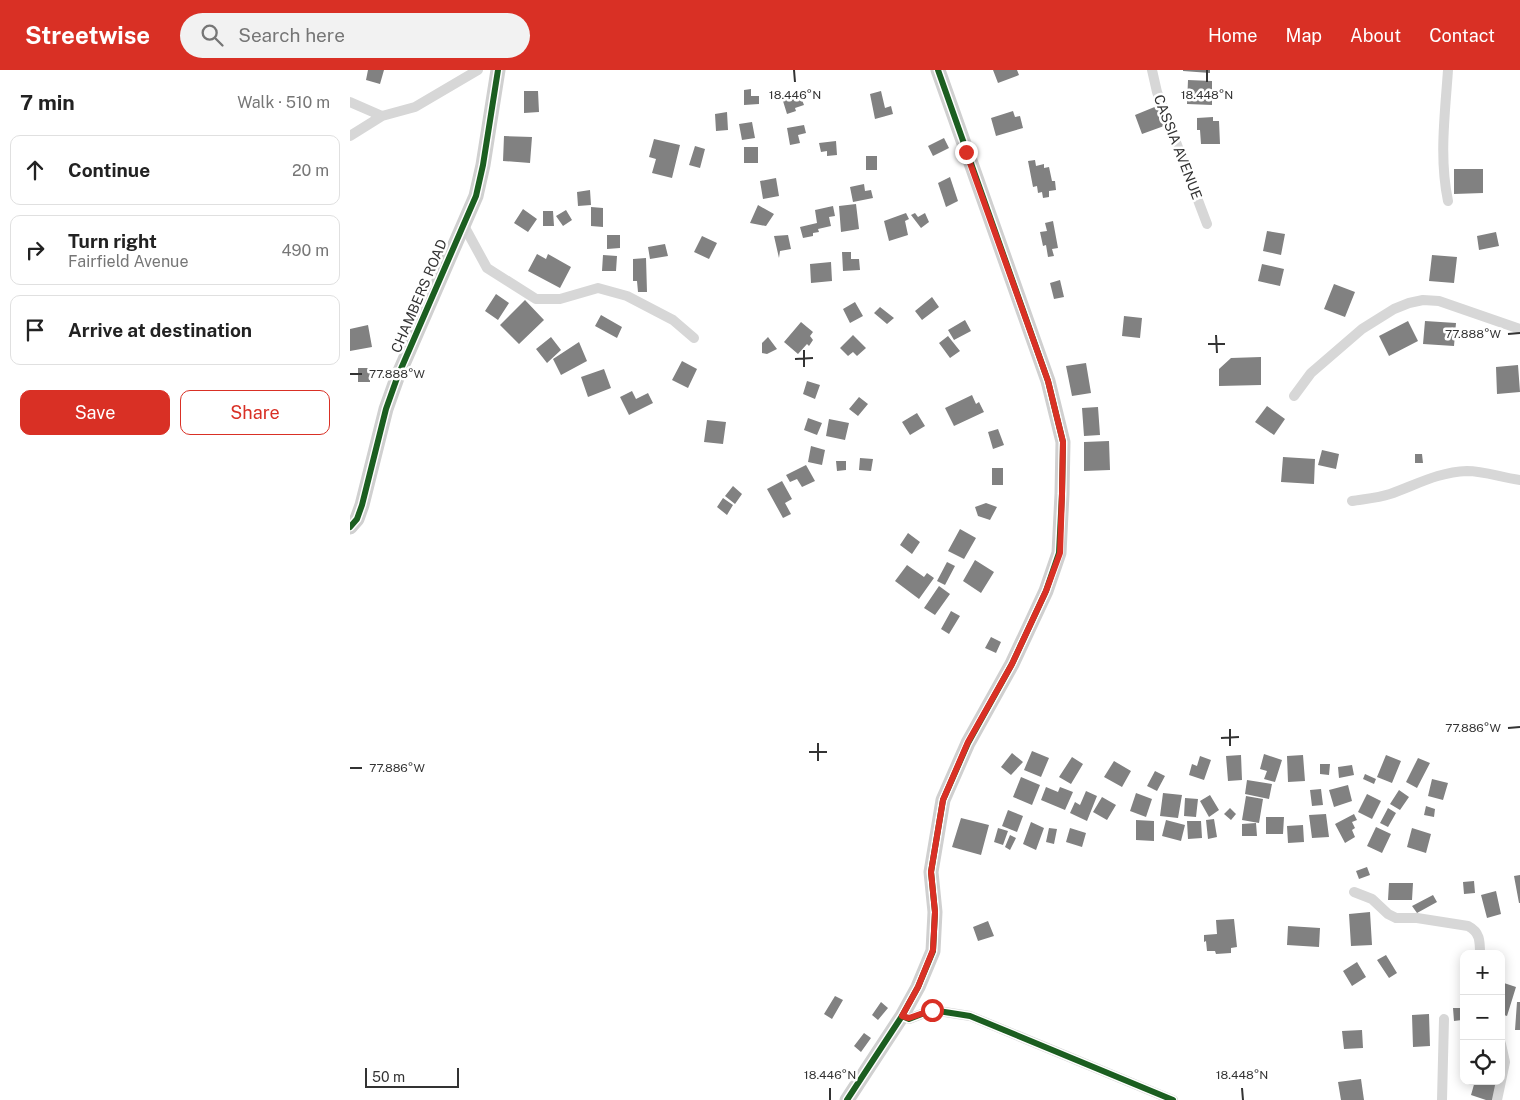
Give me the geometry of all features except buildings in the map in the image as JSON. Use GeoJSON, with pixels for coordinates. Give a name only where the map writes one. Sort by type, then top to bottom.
{"type":"FeatureCollection","features":[{"type":"Feature","properties":{"kind":"street"},"geometry":{"type":"LineString","coordinates":[[350,136],[382,116],[416,106],[478,70]]}},
{"type":"Feature","properties":{"kind":"street","name":"CHAMBERS ROAD"},"geometry":{"type":"LineString","coordinates":[[350,527],[357,519],[362,505],[386,409],[397,378],[476,196],[483,165],[498,70]]}},
{"type":"Feature","properties":{"kind":"street"},"geometry":{"type":"LineString","coordinates":[[846,1100],[902,1016],[918,987],[933,950],[935,912],[931,872],[943,800],[968,742],[1012,664],[1046,591],[1060,553],[1063,442],[1048,381],[938,70]]}},
{"type":"Feature","properties":{"kind":"street","name":"CASSIA AVENUE"},"geometry":{"type":"LineString","coordinates":[[1152,70],[1157,92],[1208,224]]}},
{"type":"Feature","properties":{"kind":"street"},"geometry":{"type":"LineString","coordinates":[[1448,70],[1442,152],[1448,201]]}},
{"type":"Feature","properties":{"kind":"street"},"geometry":{"type":"LineString","coordinates":[[350,102],[382,116]]}},
{"type":"Feature","properties":{"kind":"street"},"geometry":{"type":"LineString","coordinates":[[463,224],[487,268],[536,298],[560,299],[598,288],[635,300],[673,320],[694,338]]}},
{"type":"Feature","properties":{"kind":"street"},"geometry":{"type":"LineString","coordinates":[[1294,396],[1311,373],[1362,329],[1380,316],[1409,303],[1423,300],[1439,301],[1520,329]]}},
{"type":"Feature","properties":{"kind":"street"},"geometry":{"type":"LineString","coordinates":[[1352,501],[1388,495],[1424,479],[1465,471],[1520,480]]}},
{"type":"Feature","properties":{"kind":"street"},"geometry":{"type":"LineString","coordinates":[[1354,892],[1372,899],[1388,914],[1396,918],[1418,918],[1468,926],[1474,929],[1480,938],[1480,950]]}},
{"type":"Feature","properties":{"kind":"street"},"geometry":{"type":"LineString","coordinates":[[902,1016],[909,1018],[932,1010],[970,1016],[1173,1100]]}},
{"type":"Feature","properties":{"kind":"street"},"geometry":{"type":"LineString","coordinates":[[1442,1100],[1444,1019]]}},
{"type":"Feature","properties":{"kind":"street"},"geometry":{"type":"LineString","coordinates":[[1497,1100],[1500,1085]]}},
{"type":"Feature","properties":{"kind":"cycle path"},"geometry":{"type":"LineString","coordinates":[[350,527],[357,519],[362,505],[386,409],[397,378],[476,196],[483,165],[498,70]]}},
{"type":"Feature","properties":{"kind":"cycle path"},"geometry":{"type":"LineString","coordinates":[[847,1100],[902,1016],[918,987],[933,951],[935,912],[931,872],[943,800],[968,743],[1012,664],[1046,591],[1059,553],[1063,442],[1048,381],[938,70]]}},
{"type":"Feature","properties":{"kind":"cycle path"},"geometry":{"type":"LineString","coordinates":[[902,1016],[909,1019],[932,1010],[970,1016],[1173,1100]]}},
{"type":"Feature","properties":{"kind":"route"},"geometry":{"type":"LineString","coordinates":[[932,1010],[915,1017],[902,1016],[918,987],[933,950],[935,912],[931,872],[943,800],[968,742],[1012,664],[1046,591],[1060,553],[1063,442],[1048,381],[966,152]]}}]}
